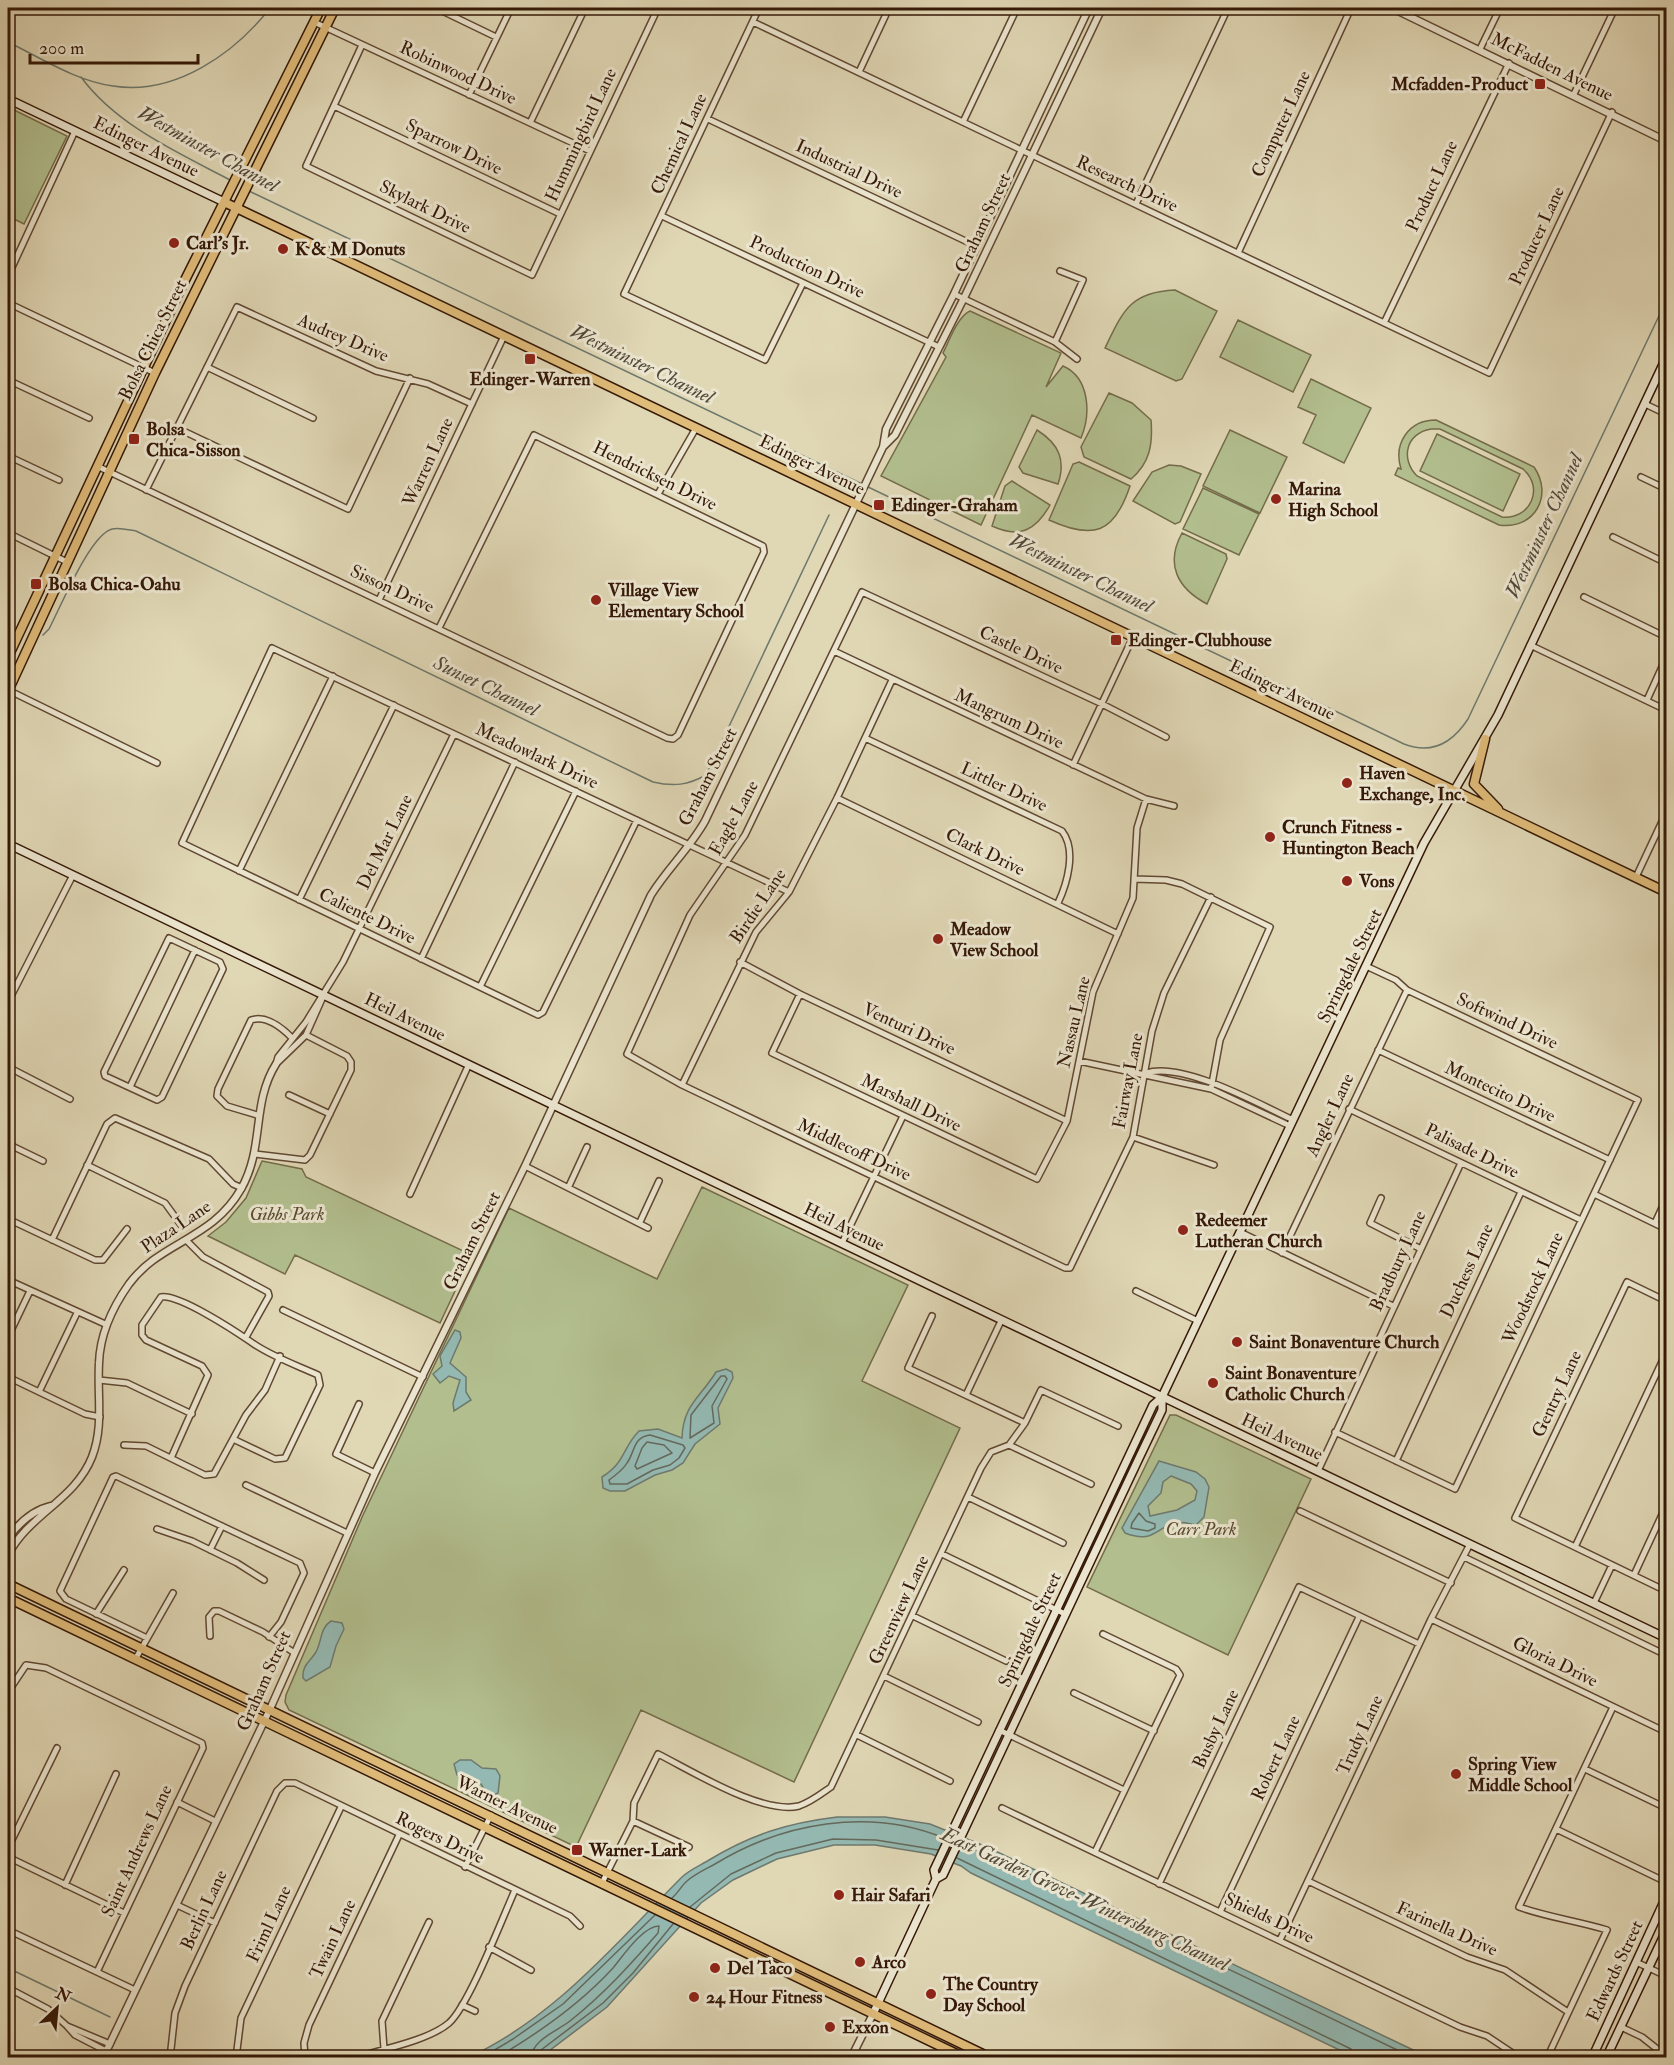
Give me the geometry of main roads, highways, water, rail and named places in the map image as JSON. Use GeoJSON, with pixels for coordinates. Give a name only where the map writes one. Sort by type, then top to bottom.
{"type":"FeatureCollection","features":[{"type":"Feature","properties":{"kind":"main road","name":"Bolsa Chica Street"},"geometry":{"type":"LineString","coordinates":[[8,657],[183,284],[321,8]]}},
{"type":"Feature","properties":{"kind":"main road","name":"Bolsa Chica Street"},"geometry":{"type":"LineString","coordinates":[[8,690],[155,373],[335,8]]}},
{"type":"Feature","properties":{"kind":"main road","name":"Edinger Avenue"},"geometry":{"type":"LineString","coordinates":[[8,99],[1666,892]]}},
{"type":"Feature","properties":{"kind":"main road"},"geometry":{"type":"LineString","coordinates":[[183,284],[196,290]]}},
{"type":"Feature","properties":{"kind":"main road","name":"Springdale Street"},"geometry":{"type":"LineString","coordinates":[[936,1879],[934,1870],[1153,1405],[1162,1397],[1424,843],[1485,739],[1666,358]]}},
{"type":"Feature","properties":{"kind":"main road"},"geometry":{"type":"LineString","coordinates":[[1485,739],[1474,784],[1502,814]]}},
{"type":"Feature","properties":{"kind":"main road","name":"Heil Avenue"},"geometry":{"type":"LineString","coordinates":[[8,844],[1666,1638]]}},
{"type":"Feature","properties":{"kind":"main road","name":"Springdale Street"},"geometry":{"type":"LineString","coordinates":[[873,2014],[936,1879],[943,1875],[962,1836],[1162,1410],[1162,1397]]}},
{"type":"Feature","properties":{"kind":"main road","name":"Warner Avenue"},"geometry":{"type":"LineString","coordinates":[[8,1584],[988,2056]]}},
{"type":"Feature","properties":{"kind":"main road","name":"Warner Avenue"},"geometry":{"type":"LineString","coordinates":[[8,1598],[965,2058]]}},
{"type":"Feature","properties":{"kind":"main road","name":"Edwards Street"},"geometry":{"type":"LineString","coordinates":[[1592,2058],[1666,1898]]}},
{"type":"Feature","properties":{"kind":"main road"},"geometry":{"type":"LineString","coordinates":[[683,1923],[697,1923],[708,1928],[713,1928],[715,1924]]}},
{"type":"Feature","properties":{"kind":"main road","name":"Edwards Street"},"geometry":{"type":"LineString","coordinates":[[1606,2058],[1666,1931]]}},
{"type":"Feature","properties":{"kind":"main road"},"geometry":{"type":"LineString","coordinates":[[744,1951],[749,1941]]}},
{"type":"Feature","properties":{"kind":"main road"},"geometry":{"type":"LineString","coordinates":[[940,2045],[944,2041],[971,2053],[988,2056]]}},
{"type":"Feature","properties":{"kind":"water"},"geometry":{"type":"Polygon","coordinates":[[[455,1330],[460,1332],[461,1338],[450,1363],[466,1377],[466,1392],[471,1400],[454,1411],[453,1403],[460,1380],[449,1376],[440,1383],[433,1374],[442,1366],[440,1356],[455,1330]]]}},
{"type":"Feature","properties":{"kind":"water"},"geometry":{"type":"Polygon","coordinates":[[[726,1369],[732,1372],[733,1378],[718,1408],[720,1424],[695,1444],[683,1463],[625,1491],[610,1491],[603,1488],[602,1477],[616,1466],[639,1431],[658,1429],[682,1438],[685,1417],[693,1402],[716,1372],[726,1369]]]}},
{"type":"Feature","properties":{"kind":"water"},"geometry":{"type":"Polygon","coordinates":[[[1159,1461],[1196,1472],[1205,1479],[1209,1487],[1204,1517],[1196,1525],[1176,1523],[1142,1537],[1125,1533],[1122,1528],[1159,1461]],[[1171,1476],[1163,1482],[1161,1493],[1148,1506],[1150,1516],[1177,1510],[1195,1500],[1197,1491],[1191,1484],[1171,1476]]]}},
{"type":"Feature","properties":{"kind":"water"},"geometry":{"type":"Polygon","coordinates":[[[331,1621],[342,1623],[344,1629],[330,1667],[306,1681],[303,1678],[304,1670],[318,1648],[325,1627],[331,1621]]]}},
{"type":"Feature","properties":{"kind":"water"},"geometry":{"type":"Polygon","coordinates":[[[460,1760],[471,1760],[482,1768],[496,1769],[500,1776],[498,1793],[487,1794],[481,1784],[470,1782],[457,1775],[454,1764],[460,1760]]]}},
{"type":"Feature","properties":{"kind":"water","name":"East Garden Grove-Wintersburg Channel"},"geometry":{"type":"Polygon","coordinates":[[[837,1817],[885,1817],[930,1824],[987,1847],[1428,2057],[1354,2057],[971,1873],[961,1866],[931,1854],[875,1845],[834,1845],[777,1859],[733,1880],[701,1903],[607,2007],[541,2057],[467,2058],[499,2041],[556,2001],[608,1953],[688,1872],[740,1843],[771,1831],[837,1817]]]}},
{"type":"Feature","properties":{"kind":"waterway"},"geometry":{"type":"LineString","coordinates":[[8,42],[86,79],[113,86],[136,87],[181,78],[202,68],[239,41],[270,8]]}},
{"type":"Feature","properties":{"kind":"waterway","name":"Westminster Channel"},"geometry":{"type":"LineString","coordinates":[[81,77],[112,110],[131,124],[170,149],[232,181]]}},
{"type":"Feature","properties":{"kind":"waterway","name":"Westminster Channel"},"geometry":{"type":"LineString","coordinates":[[249,191],[862,484]]}},
{"type":"Feature","properties":{"kind":"waterway","name":"Westminster Channel"},"geometry":{"type":"LineString","coordinates":[[866,486],[1404,744],[1414,747],[1433,747],[1449,740],[1468,719],[1666,301]]}},
{"type":"Feature","properties":{"kind":"waterway","name":"Sunset Channel"},"geometry":{"type":"LineString","coordinates":[[43,635],[49,629],[86,557],[103,534],[112,529],[121,528],[136,531],[653,782],[681,784],[706,775],[829,515]]}},
{"type":"Feature","properties":{"kind":"waterway"},"geometry":{"type":"LineString","coordinates":[[8,1968],[110,2017]]}},
{"type":"Feature","properties":{"kind":"place","name":"Mcfadden-Product"},"geometry":{"type":"Point","coordinates":[1540,84]}},
{"type":"Feature","properties":{"kind":"place","name":"Carl's Jr."},"geometry":{"type":"Point","coordinates":[174,243]}},
{"type":"Feature","properties":{"kind":"place","name":"K & M Donuts"},"geometry":{"type":"Point","coordinates":[283,249]}},
{"type":"Feature","properties":{"kind":"place","name":"Edinger-Warren"},"geometry":{"type":"Point","coordinates":[530,359]}},
{"type":"Feature","properties":{"kind":"place","name":"Bolsa Chica-Sisson"},"geometry":{"type":"Point","coordinates":[134,439]}},
{"type":"Feature","properties":{"kind":"place","name":"Marina High School"},"geometry":{"type":"Point","coordinates":[1276,499]}},
{"type":"Feature","properties":{"kind":"place","name":"Edinger-Graham"},"geometry":{"type":"Point","coordinates":[879,505]}},
{"type":"Feature","properties":{"kind":"place","name":"Bolsa Chica-Oahu"},"geometry":{"type":"Point","coordinates":[36,584]}},
{"type":"Feature","properties":{"kind":"place","name":"Village View Elementary School"},"geometry":{"type":"Point","coordinates":[596,600]}},
{"type":"Feature","properties":{"kind":"place","name":"Edinger-Clubhouse"},"geometry":{"type":"Point","coordinates":[1116,640]}},
{"type":"Feature","properties":{"kind":"place","name":"Haven Exchange, Inc."},"geometry":{"type":"Point","coordinates":[1347,783]}},
{"type":"Feature","properties":{"kind":"place","name":"Crunch Fitness - Huntington Beach"},"geometry":{"type":"Point","coordinates":[1270,837]}},
{"type":"Feature","properties":{"kind":"place","name":"Vons"},"geometry":{"type":"Point","coordinates":[1347,881]}},
{"type":"Feature","properties":{"kind":"place","name":"Meadow View School"},"geometry":{"type":"Point","coordinates":[938,939]}},
{"type":"Feature","properties":{"kind":"place","name":"Redeemer Lutheran Church"},"geometry":{"type":"Point","coordinates":[1183,1230]}},
{"type":"Feature","properties":{"kind":"place","name":"Saint Bonaventure Church"},"geometry":{"type":"Point","coordinates":[1237,1342]}},
{"type":"Feature","properties":{"kind":"place","name":"Saint Bonaventure Catholic Church"},"geometry":{"type":"Point","coordinates":[1213,1383]}},
{"type":"Feature","properties":{"kind":"place","name":"Spring View Middle School"},"geometry":{"type":"Point","coordinates":[1456,1774]}},
{"type":"Feature","properties":{"kind":"place","name":"Warner-Lark"},"geometry":{"type":"Point","coordinates":[577,1850]}},
{"type":"Feature","properties":{"kind":"place","name":"Hair Safari"},"geometry":{"type":"Point","coordinates":[839,1895]}},
{"type":"Feature","properties":{"kind":"place","name":"Arco"},"geometry":{"type":"Point","coordinates":[860,1962]}},
{"type":"Feature","properties":{"kind":"place","name":"Del Taco"},"geometry":{"type":"Point","coordinates":[715,1968]}},
{"type":"Feature","properties":{"kind":"place","name":"The Country Day School"},"geometry":{"type":"Point","coordinates":[931,1994]}},
{"type":"Feature","properties":{"kind":"place","name":"24 Hour Fitness"},"geometry":{"type":"Point","coordinates":[694,1997]}},
{"type":"Feature","properties":{"kind":"place","name":"Exxon"},"geometry":{"type":"Point","coordinates":[830,2027]}},
{"type":"Feature","properties":{"kind":"park label","name":"Gibbs Park"},"geometry":{"type":"Point","coordinates":[287,1214]}},
{"type":"Feature","properties":{"kind":"park label","name":"Carr Park"},"geometry":{"type":"Point","coordinates":[1201,1529]}}]}
